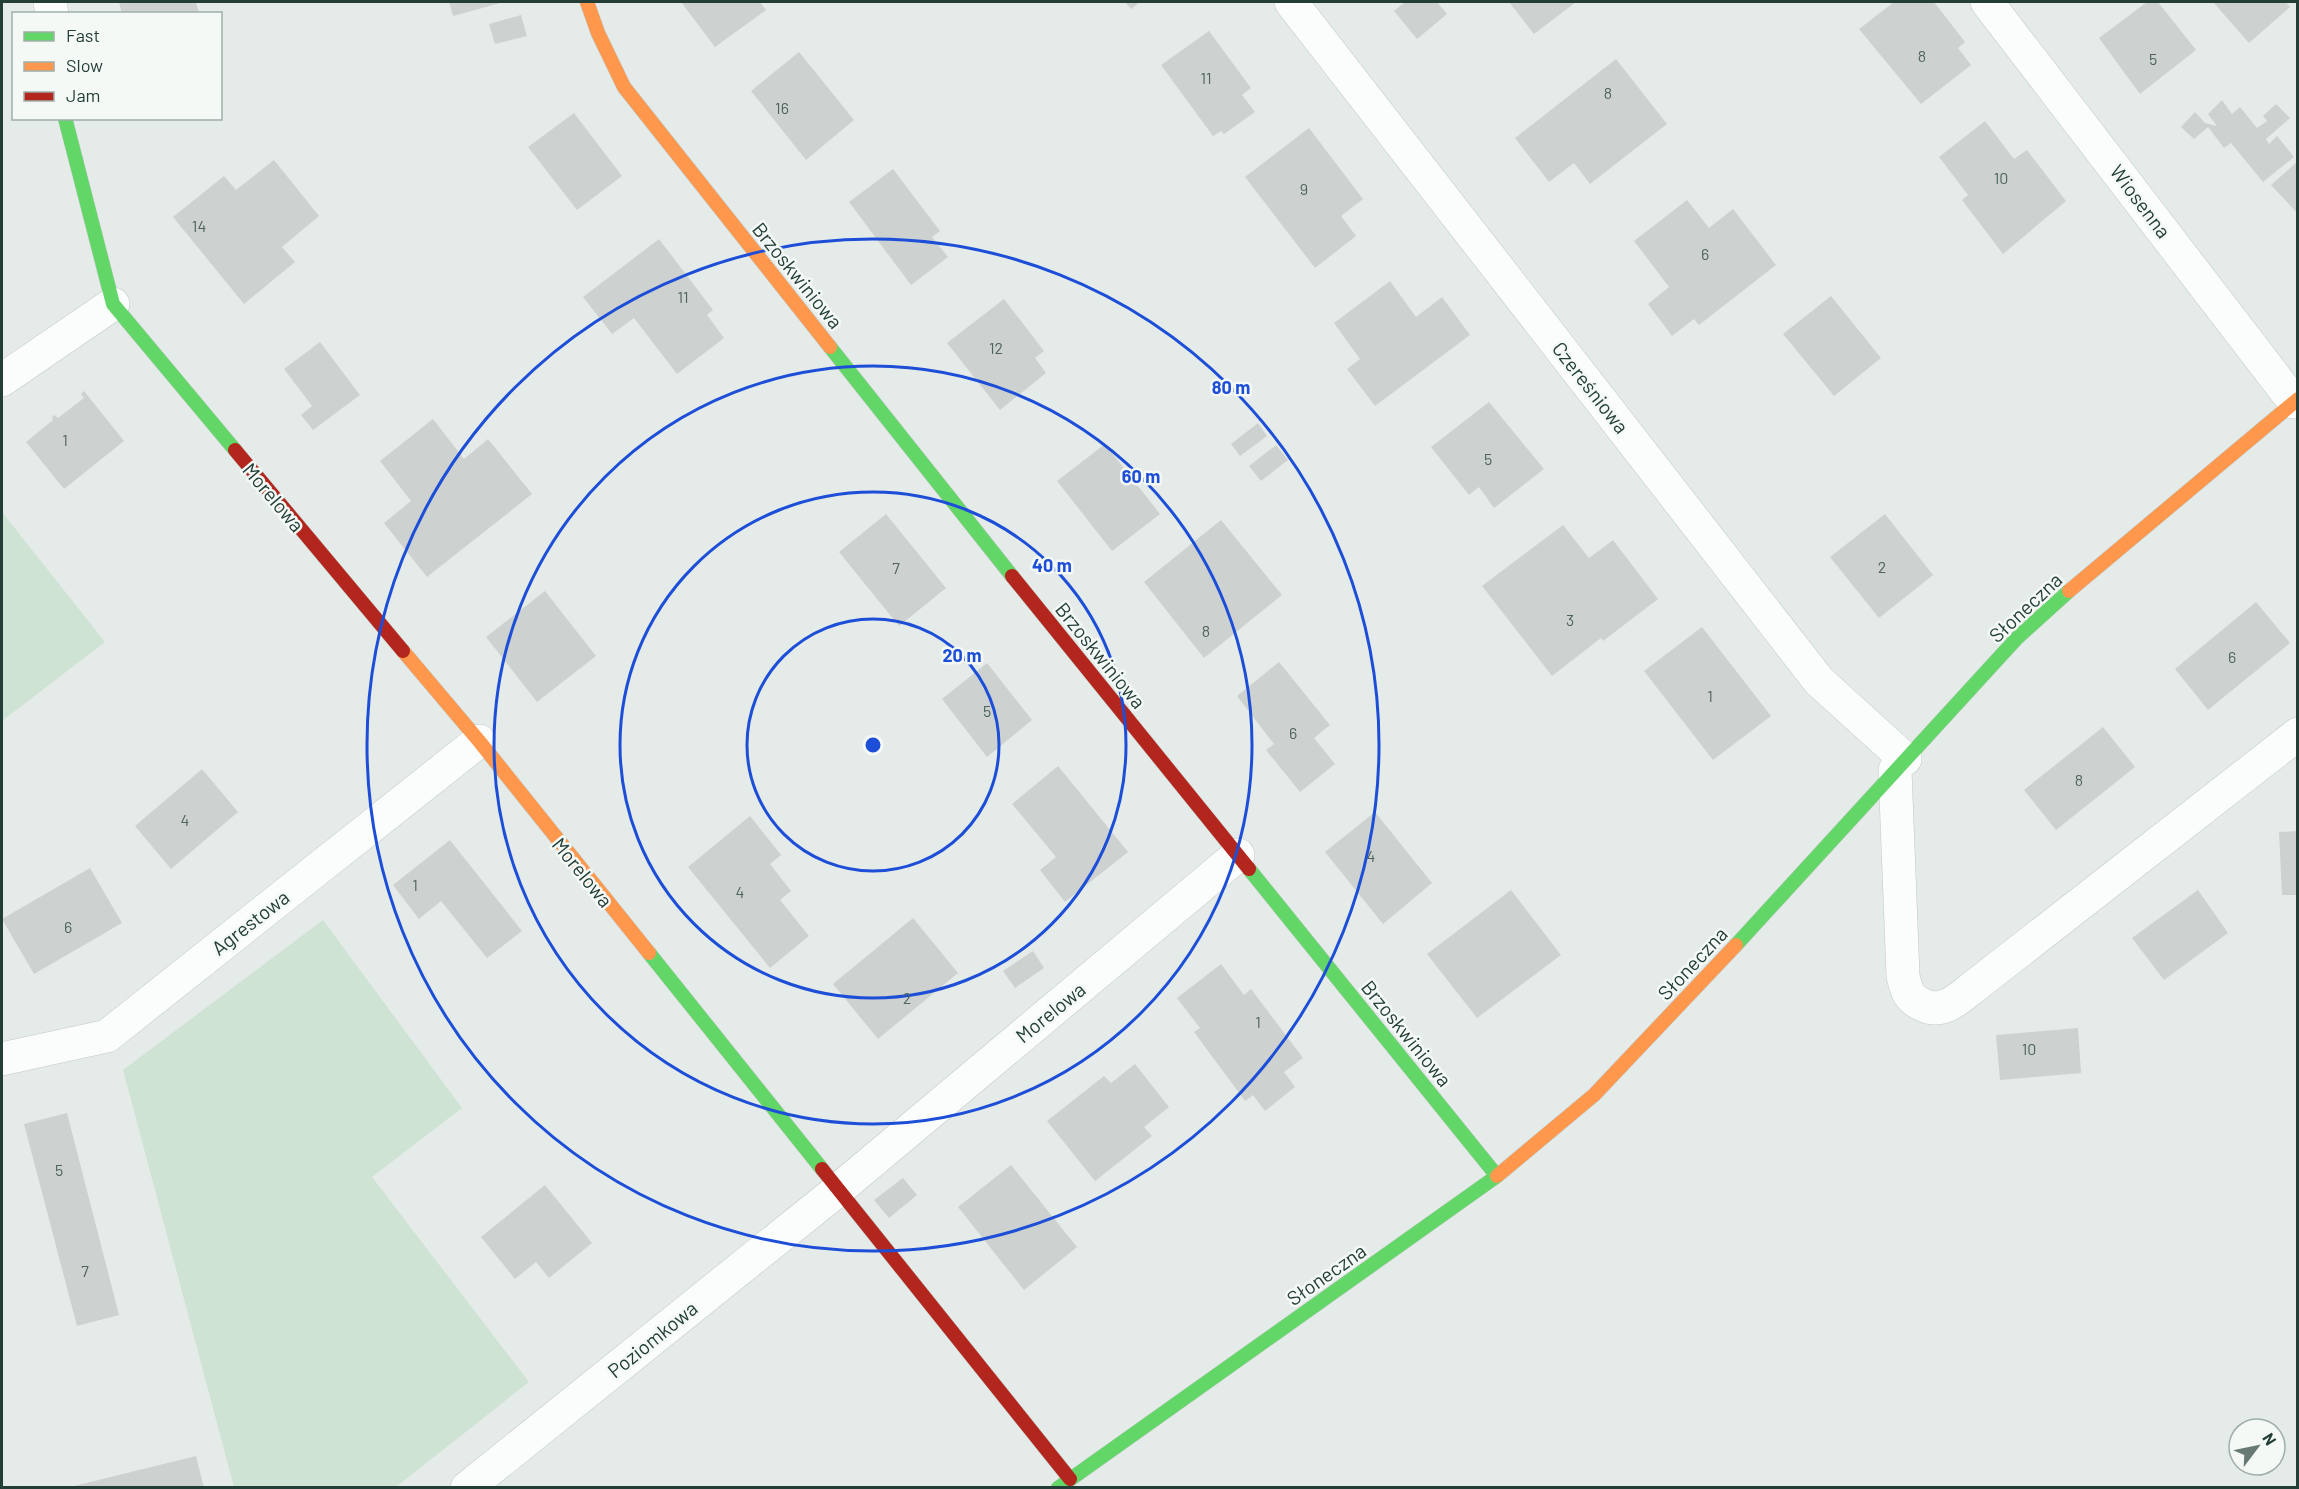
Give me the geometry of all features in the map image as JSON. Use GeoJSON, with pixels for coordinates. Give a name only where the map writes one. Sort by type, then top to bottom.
{"type":"FeatureCollection","features":[{"type":"Feature","properties":{"kind":"street","name":"Brzoskwiniowa"},"geometry":{"type":"LineString","coordinates":[[587,2],[598,33],[624,87],[989,547],[1497,1176]]}},
{"type":"Feature","properties":{"kind":"street","name":"Czereśniowa"},"geometry":{"type":"LineString","coordinates":[[1292,2],[1819,681],[1900,764]]}},
{"type":"Feature","properties":{"kind":"street","name":"Wiosenna"},"geometry":{"type":"LineString","coordinates":[[1988,2],[2296,400]]}},
{"type":"Feature","properties":{"kind":"street","name":"Morelowa"},"geometry":{"type":"LineString","coordinates":[[66,120],[113,304],[479,741],[838,1190],[1238,855]]}},
{"type":"Feature","properties":{"kind":"street"},"geometry":{"type":"LineString","coordinates":[[2,380],[113,304]]}},
{"type":"Feature","properties":{"kind":"street","name":"Słoneczna"},"geometry":{"type":"LineString","coordinates":[[1064,1484],[1497,1176],[1594,1095],[2017,638],[2115,551],[2296,400]]}},
{"type":"Feature","properties":{"kind":"street"},"geometry":{"type":"LineString","coordinates":[[1900,764],[1903,976],[1908,993],[1914,1001],[1930,1009],[1942,1008],[1976,985],[2298,734]]}},
{"type":"Feature","properties":{"kind":"street","name":"Agrestowa"},"geometry":{"type":"LineString","coordinates":[[2,1059],[107,1036],[479,741]]}},
{"type":"Feature","properties":{"kind":"street"},"geometry":{"type":"LineString","coordinates":[[838,1190],[1064,1484]]}},
{"type":"Feature","properties":{"kind":"street","name":"Poziomkowa"},"geometry":{"type":"LineString","coordinates":[[467,1488],[838,1190]]}},
{"type":"Feature","properties":{"kind":"green space"},"geometry":{"type":"Polygon","coordinates":[[[2,512],[105,642],[2,721],[2,512]]]}},
{"type":"Feature","properties":{"kind":"green space"},"geometry":{"type":"Polygon","coordinates":[[[323,920],[462,1108],[372,1177],[529,1382],[396,1487],[234,1487],[123,1070],[323,920]]]}},
{"type":"Feature","properties":{"kind":"building"},"geometry":{"type":"Polygon","coordinates":[[[119,2],[196,2],[198,12],[122,12],[119,2]]]}},
{"type":"Feature","properties":{"kind":"building"},"geometry":{"type":"Polygon","coordinates":[[[449,2],[504,2],[453,16],[449,2]]]}},
{"type":"Feature","properties":{"kind":"building"},"geometry":{"type":"Polygon","coordinates":[[[681,2],[760,2],[766,10],[715,47],[681,2]]]}},
{"type":"Feature","properties":{"kind":"building"},"geometry":{"type":"Polygon","coordinates":[[[1125,2],[1140,2],[1131,9],[1125,2]]]}},
{"type":"Feature","properties":{"kind":"building"},"geometry":{"type":"Polygon","coordinates":[[[1405,2],[1437,2],[1447,14],[1417,39],[1394,11],[1405,2]]]}},
{"type":"Feature","properties":{"kind":"building"},"geometry":{"type":"Polygon","coordinates":[[[1509,2],[1576,2],[1534,34],[1509,2]]]}},
{"type":"Feature","properties":{"kind":"building"},"geometry":{"type":"Polygon","coordinates":[[[1894,2],[1934,2],[1965,42],[1958,48],[1971,65],[1921,104],[1859,29],[1894,2]]]}},
{"type":"Feature","properties":{"kind":"building"},"geometry":{"type":"Polygon","coordinates":[[[2147,2],[2158,2],[2196,50],[2140,94],[2099,38],[2147,2]]]}},
{"type":"Feature","properties":{"kind":"building"},"geometry":{"type":"Polygon","coordinates":[[[2213,2],[2286,2],[2290,7],[2249,43],[2213,2]]]}},
{"type":"Feature","properties":{"kind":"building"},"geometry":{"type":"Polygon","coordinates":[[[521,15],[527,36],[495,44],[489,24],[521,15]]]}},
{"type":"Feature","properties":{"kind":"building"},"geometry":{"type":"Polygon","coordinates":[[[1209,31],[1251,88],[1242,95],[1255,112],[1224,134],[1221,131],[1213,136],[1161,65],[1209,31]]]}},
{"type":"Feature","properties":{"kind":"building"},"geometry":{"type":"Polygon","coordinates":[[[799,52],[854,120],[806,160],[751,91],[799,52]]]}},
{"type":"Feature","properties":{"kind":"building"},"geometry":{"type":"Polygon","coordinates":[[[1616,59],[1667,124],[1590,184],[1574,163],[1549,182],[1515,138],[1616,59]]]}},
{"type":"Feature","properties":{"kind":"building"},"geometry":{"type":"Polygon","coordinates":[[[2222,100],[2232,114],[2240,107],[2257,128],[2267,121],[2263,116],[2276,104],[2290,118],[2266,139],[2269,144],[2277,136],[2294,157],[2263,182],[2231,143],[2224,148],[2208,127],[2194,139],[2181,127],[2195,112],[2205,123],[2217,126],[2208,114],[2222,100]]]}},
{"type":"Feature","properties":{"kind":"building"},"geometry":{"type":"Polygon","coordinates":[[[574,113],[622,176],[577,210],[528,147],[574,113]]]}},
{"type":"Feature","properties":{"kind":"building"},"geometry":{"type":"Polygon","coordinates":[[[1985,121],[2014,159],[2027,150],[2066,201],[2003,254],[1962,200],[1968,195],[1939,157],[1985,121]]]}},
{"type":"Feature","properties":{"kind":"building"},"geometry":{"type":"Polygon","coordinates":[[[1309,128],[1363,199],[1341,216],[1356,236],[1315,268],[1245,177],[1309,128]]]}},
{"type":"Feature","properties":{"kind":"building"},"geometry":{"type":"Polygon","coordinates":[[[274,160],[319,216],[282,247],[295,262],[244,304],[173,217],[224,176],[236,190],[274,160]]]}},
{"type":"Feature","properties":{"kind":"building"},"geometry":{"type":"Polygon","coordinates":[[[2298,161],[2298,214],[2271,185],[2298,161]]]}},
{"type":"Feature","properties":{"kind":"building"},"geometry":{"type":"Polygon","coordinates":[[[893,169],[940,231],[932,237],[948,257],[911,285],[849,202],[893,169]]]}},
{"type":"Feature","properties":{"kind":"building"},"geometry":{"type":"Polygon","coordinates":[[[1687,200],[1709,228],[1733,209],[1776,265],[1699,325],[1694,319],[1672,336],[1648,304],[1669,287],[1634,241],[1687,200]]]}},
{"type":"Feature","properties":{"kind":"building"},"geometry":{"type":"Polygon","coordinates":[[[659,239],[713,310],[707,315],[724,338],[677,374],[634,318],[612,334],[583,297],[659,239]]]}},
{"type":"Feature","properties":{"kind":"building"},"geometry":{"type":"Polygon","coordinates":[[[1390,281],[1416,317],[1442,297],[1470,335],[1375,406],[1347,369],[1360,359],[1334,323],[1390,281]]]}},
{"type":"Feature","properties":{"kind":"building"},"geometry":{"type":"Polygon","coordinates":[[[1831,296],[1881,358],[1834,396],[1783,334],[1831,296]]]}},
{"type":"Feature","properties":{"kind":"building"},"geometry":{"type":"Polygon","coordinates":[[[1004,299],[1044,351],[1035,358],[1046,373],[1000,410],[947,343],[1004,299]]]}},
{"type":"Feature","properties":{"kind":"building"},"geometry":{"type":"Polygon","coordinates":[[[320,342],[360,395],[313,430],[301,415],[312,406],[284,369],[320,342]]]}},
{"type":"Feature","properties":{"kind":"building"},"geometry":{"type":"Polygon","coordinates":[[[84,391],[124,441],[64,489],[26,442],[53,420],[54,415],[58,418],[84,398],[81,394],[84,391]]]}},
{"type":"Feature","properties":{"kind":"building"},"geometry":{"type":"Polygon","coordinates":[[[1489,402],[1544,469],[1494,508],[1479,487],[1469,495],[1431,447],[1489,402]]]}},
{"type":"Feature","properties":{"kind":"building"},"geometry":{"type":"Polygon","coordinates":[[[433,419],[464,459],[488,439],[532,494],[427,577],[384,523],[411,501],[380,461],[433,419]]]}},
{"type":"Feature","properties":{"kind":"building"},"geometry":{"type":"Polygon","coordinates":[[[1258,423],[1267,436],[1240,456],[1231,444],[1258,423]]]}},
{"type":"Feature","properties":{"kind":"building"},"geometry":{"type":"Polygon","coordinates":[[[1105,444],[1160,514],[1112,551],[1057,481],[1105,444]]]}},
{"type":"Feature","properties":{"kind":"building"},"geometry":{"type":"Polygon","coordinates":[[[1276,445],[1288,460],[1261,481],[1249,466],[1276,445]]]}},
{"type":"Feature","properties":{"kind":"building"},"geometry":{"type":"Polygon","coordinates":[[[886,514],[946,588],[899,626],[839,552],[886,514]]]}},
{"type":"Feature","properties":{"kind":"building"},"geometry":{"type":"Polygon","coordinates":[[[1885,514],[1933,575],[1879,618],[1830,557],[1885,514]]]}},
{"type":"Feature","properties":{"kind":"building"},"geometry":{"type":"Polygon","coordinates":[[[1221,520],[1282,595],[1204,658],[1144,582],[1221,520]]]}},
{"type":"Feature","properties":{"kind":"building"},"geometry":{"type":"Polygon","coordinates":[[[1563,525],[1589,558],[1613,540],[1658,599],[1603,641],[1601,638],[1552,676],[1482,586],[1563,525]]]}},
{"type":"Feature","properties":{"kind":"building"},"geometry":{"type":"Polygon","coordinates":[[[545,591],[596,656],[537,702],[486,637],[545,591]]]}},
{"type":"Feature","properties":{"kind":"building"},"geometry":{"type":"Polygon","coordinates":[[[2256,602],[2290,643],[2208,710],[2175,669],[2256,602]]]}},
{"type":"Feature","properties":{"kind":"building"},"geometry":{"type":"Polygon","coordinates":[[[1702,627],[1771,716],[1713,760],[1644,671],[1702,627]]]}},
{"type":"Feature","properties":{"kind":"building"},"geometry":{"type":"Polygon","coordinates":[[[1279,662],[1330,725],[1314,738],[1335,764],[1300,792],[1266,750],[1274,744],[1237,696],[1279,662]]]}},
{"type":"Feature","properties":{"kind":"building"},"geometry":{"type":"Polygon","coordinates":[[[987,663],[1032,720],[987,757],[942,699],[987,663]]]}},
{"type":"Feature","properties":{"kind":"building"},"geometry":{"type":"Polygon","coordinates":[[[2103,727],[2135,767],[2056,830],[2024,790],[2103,727]]]}},
{"type":"Feature","properties":{"kind":"building"},"geometry":{"type":"Polygon","coordinates":[[[1058,766],[1128,852],[1065,902],[1040,870],[1056,857],[1012,804],[1058,766]]]}},
{"type":"Feature","properties":{"kind":"building"},"geometry":{"type":"Polygon","coordinates":[[[202,769],[238,812],[171,869],[135,826],[202,769]]]}},
{"type":"Feature","properties":{"kind":"building"},"geometry":{"type":"Polygon","coordinates":[[[1375,812],[1432,883],[1383,924],[1325,852],[1375,812]]]}},
{"type":"Feature","properties":{"kind":"building"},"geometry":{"type":"Polygon","coordinates":[[[750,816],[781,855],[770,864],[791,891],[780,900],[809,936],[770,968],[688,867],[750,816]]]}},
{"type":"Feature","properties":{"kind":"building"},"geometry":{"type":"Polygon","coordinates":[[[2298,831],[2298,895],[2282,895],[2279,832],[2298,831]]]}},
{"type":"Feature","properties":{"kind":"building"},"geometry":{"type":"Polygon","coordinates":[[[450,840],[522,931],[487,958],[441,901],[419,919],[393,885],[450,840]]]}},
{"type":"Feature","properties":{"kind":"building"},"geometry":{"type":"Polygon","coordinates":[[[90,868],[122,923],[34,974],[2,919],[90,868]]]}},
{"type":"Feature","properties":{"kind":"building"},"geometry":{"type":"Polygon","coordinates":[[[1511,890],[1561,955],[1477,1018],[1427,954],[1511,890]]]}},
{"type":"Feature","properties":{"kind":"building"},"geometry":{"type":"Polygon","coordinates":[[[2198,890],[2228,933],[2164,980],[2132,938],[2198,890]]]}},
{"type":"Feature","properties":{"kind":"building"},"geometry":{"type":"Polygon","coordinates":[[[913,918],[958,973],[878,1039],[833,984],[913,918]]]}},
{"type":"Feature","properties":{"kind":"building"},"geometry":{"type":"Polygon","coordinates":[[[1033,951],[1044,968],[1015,988],[1003,971],[1033,951]]]}},
{"type":"Feature","properties":{"kind":"building"},"geometry":{"type":"Polygon","coordinates":[[[1221,964],[1244,995],[1251,989],[1303,1058],[1284,1072],[1295,1087],[1265,1111],[1253,1095],[1245,1101],[1194,1032],[1200,1028],[1177,998],[1221,964]]]}},
{"type":"Feature","properties":{"kind":"building"},"geometry":{"type":"Polygon","coordinates":[[[2078,1028],[2081,1073],[2000,1080],[1996,1035],[2078,1028]]]}},
{"type":"Feature","properties":{"kind":"building"},"geometry":{"type":"Polygon","coordinates":[[[1135,1064],[1169,1107],[1144,1127],[1152,1136],[1095,1181],[1047,1121],[1104,1076],[1111,1083],[1135,1064]]]}},
{"type":"Feature","properties":{"kind":"building"},"geometry":{"type":"Polygon","coordinates":[[[67,1113],[119,1315],[77,1326],[24,1124],[67,1113]]]}},
{"type":"Feature","properties":{"kind":"building"},"geometry":{"type":"Polygon","coordinates":[[[1011,1165],[1077,1247],[1024,1290],[958,1207],[1011,1165]]]}},
{"type":"Feature","properties":{"kind":"building"},"geometry":{"type":"Polygon","coordinates":[[[903,1178],[917,1195],[889,1218],[874,1200],[903,1178]]]}},
{"type":"Feature","properties":{"kind":"building"},"geometry":{"type":"Polygon","coordinates":[[[545,1185],[592,1243],[549,1278],[536,1262],[515,1279],[481,1237],[545,1185]]]}},
{"type":"Feature","properties":{"kind":"building"},"geometry":{"type":"Polygon","coordinates":[[[196,1456],[204,1488],[70,1488],[70,1487],[196,1456]]]}},
{"type":"Feature","properties":{"kind":"traffic: fast"},"geometry":{"type":"LineString","coordinates":[[66,120],[113,304],[235,450]]}},
{"type":"Feature","properties":{"kind":"traffic: fast"},"geometry":{"type":"LineString","coordinates":[[830,347],[1012,576]]}},
{"type":"Feature","properties":{"kind":"traffic: fast"},"geometry":{"type":"LineString","coordinates":[[1736,945],[2017,638],[2069,591]]}},
{"type":"Feature","properties":{"kind":"traffic: fast"},"geometry":{"type":"LineString","coordinates":[[1249,869],[1497,1176]]}},
{"type":"Feature","properties":{"kind":"traffic: fast"},"geometry":{"type":"LineString","coordinates":[[649,953],[822,1169]]}},
{"type":"Feature","properties":{"kind":"traffic: fast"},"geometry":{"type":"LineString","coordinates":[[1058,1488],[1497,1176]]}},
{"type":"Feature","properties":{"kind":"traffic: slow"},"geometry":{"type":"LineString","coordinates":[[587,2],[598,33],[624,87],[830,347]]}},
{"type":"Feature","properties":{"kind":"traffic: slow"},"geometry":{"type":"LineString","coordinates":[[2069,591],[2298,399]]}},
{"type":"Feature","properties":{"kind":"traffic: slow"},"geometry":{"type":"LineString","coordinates":[[403,651],[479,741],[649,953]]}},
{"type":"Feature","properties":{"kind":"traffic: slow"},"geometry":{"type":"LineString","coordinates":[[1497,1176],[1594,1095],[1736,945]]}},
{"type":"Feature","properties":{"kind":"traffic: jam"},"geometry":{"type":"LineString","coordinates":[[235,450],[403,651]]}},
{"type":"Feature","properties":{"kind":"traffic: jam"},"geometry":{"type":"LineString","coordinates":[[1012,576],[1249,869]]}},
{"type":"Feature","properties":{"kind":"traffic: jam"},"geometry":{"type":"LineString","coordinates":[[822,1169],[1070,1479]]}}]}
